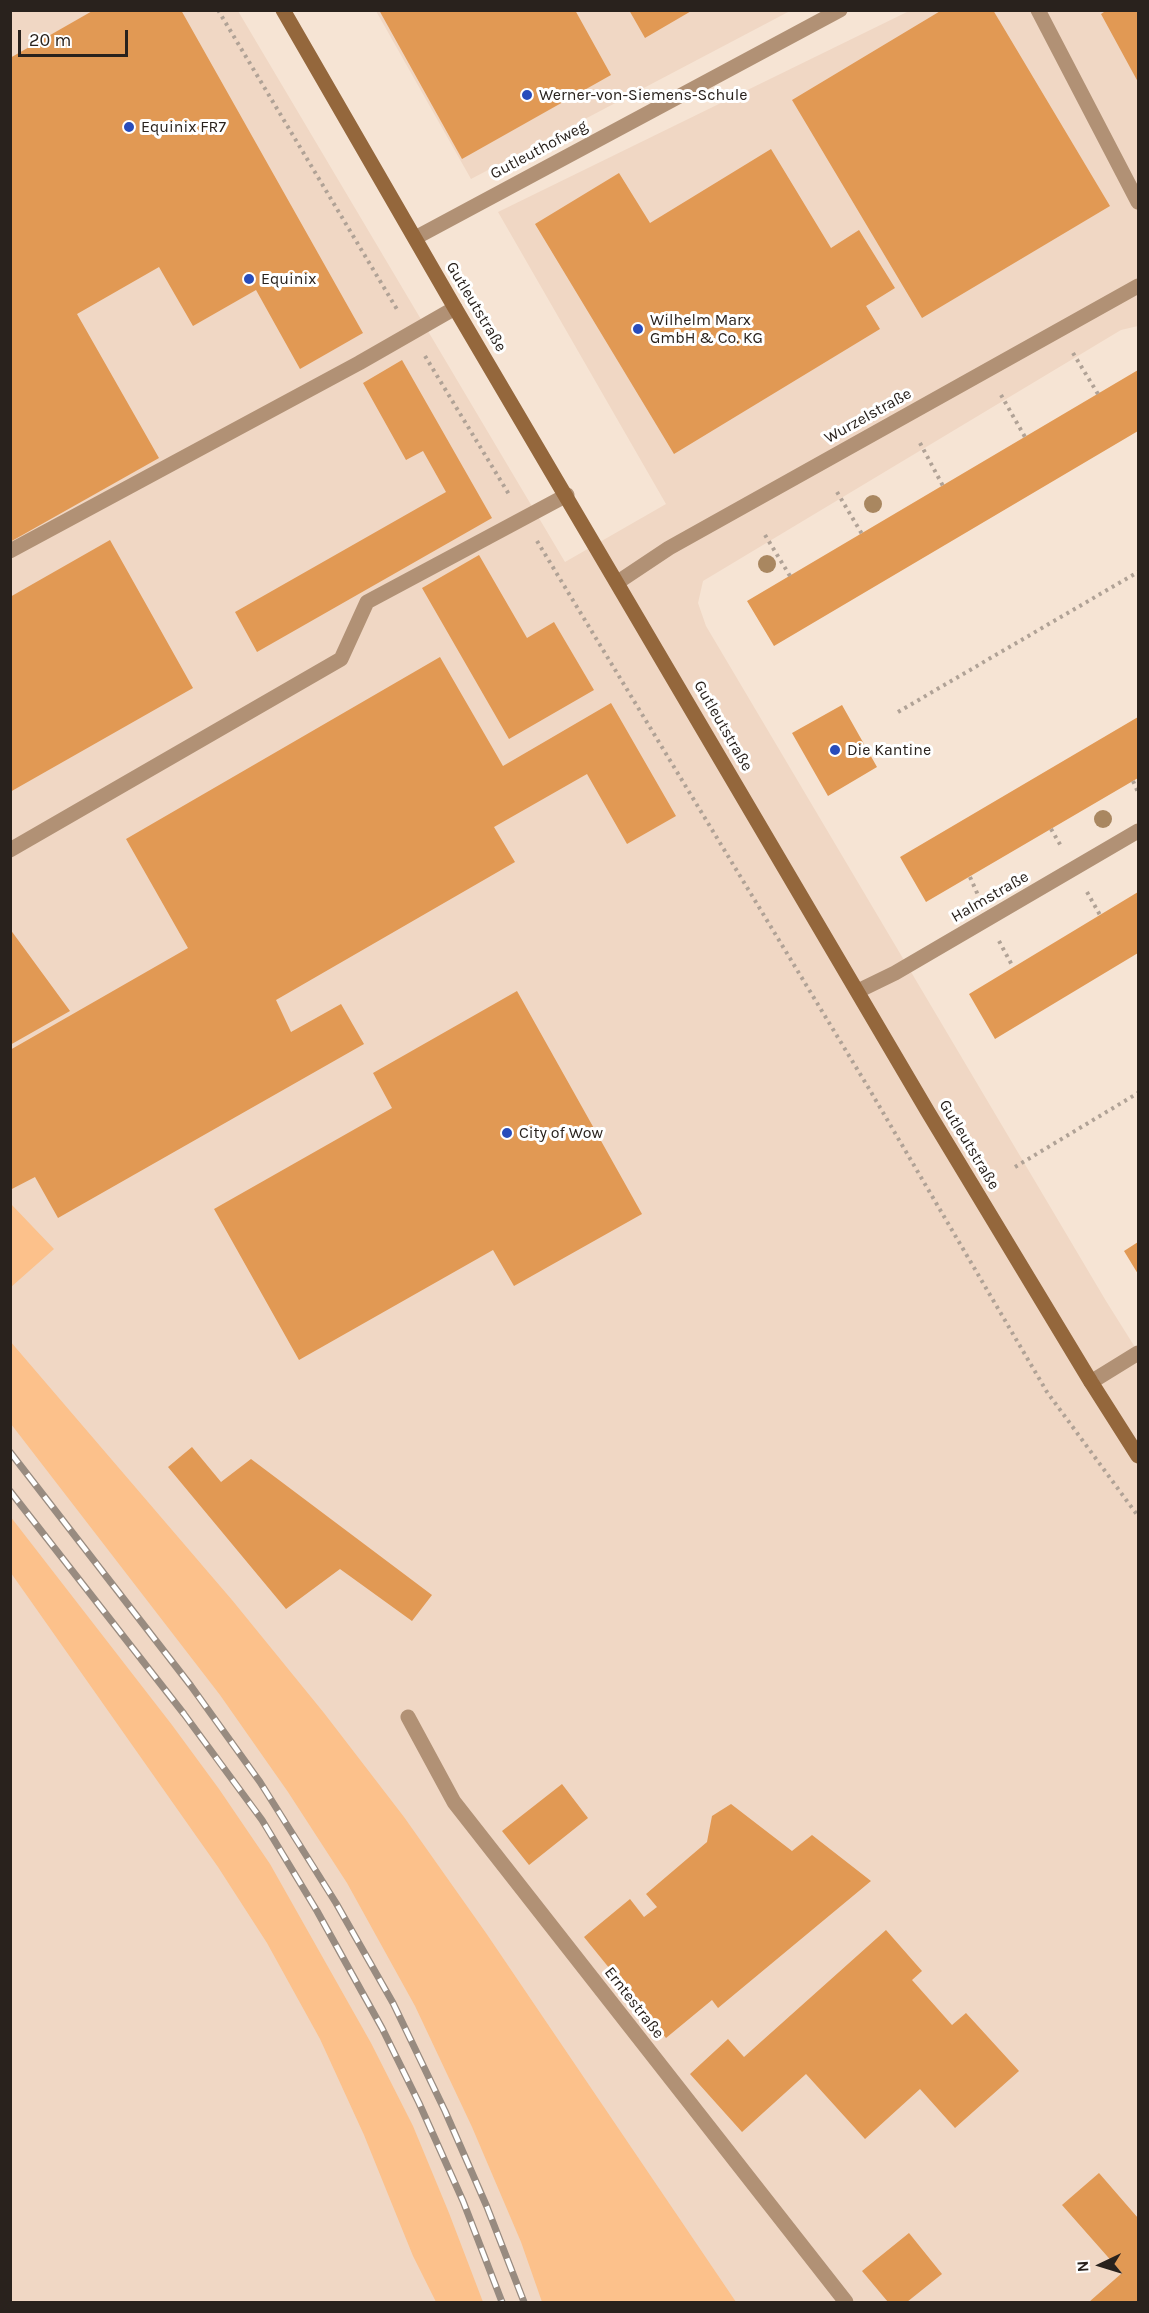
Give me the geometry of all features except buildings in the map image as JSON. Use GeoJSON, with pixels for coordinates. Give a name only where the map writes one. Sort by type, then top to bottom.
{"type":"FeatureCollection","features":[{"type":"Feature","properties":{"kind":"main road","name":"Gutleutstraße"},"geometry":{"type":"LineString","coordinates":[[283,10],[455,308],[858,991],[1091,1382],[1138,1456]]}},
{"type":"Feature","properties":{"kind":"street","name":"Gutleuthofweg"},"geometry":{"type":"LineString","coordinates":[[415,238],[840,10]]}},
{"type":"Feature","properties":{"kind":"street"},"geometry":{"type":"LineString","coordinates":[[1038,10],[1138,202]]}},
{"type":"Feature","properties":{"kind":"street","name":"Wurzelstraße"},"geometry":{"type":"LineString","coordinates":[[618,582],[669,548],[1138,286]]}},
{"type":"Feature","properties":{"kind":"street"},"geometry":{"type":"LineString","coordinates":[[10,551],[412,334],[455,308]]}},
{"type":"Feature","properties":{"kind":"street"},"geometry":{"type":"LineString","coordinates":[[10,850],[341,659],[367,602],[567,495]]}},
{"type":"Feature","properties":{"kind":"street","name":"Halmstraße"},"geometry":{"type":"LineString","coordinates":[[858,991],[895,973],[1138,831]]}},
{"type":"Feature","properties":{"kind":"street"},"geometry":{"type":"LineString","coordinates":[[1091,1382],[1138,1353]]}},
{"type":"Feature","properties":{"kind":"street","name":"Erntestraße"},"geometry":{"type":"LineString","coordinates":[[408,1717],[454,1802],[846,2302]]}},
{"type":"Feature","properties":{"kind":"path"},"geometry":{"type":"LineString","coordinates":[[218,10],[868,1087],[1047,1392],[1138,1516]]}},
{"type":"Feature","properties":{"kind":"path"},"geometry":{"type":"LineString","coordinates":[[1073,353],[1098,394]]}},
{"type":"Feature","properties":{"kind":"path"},"geometry":{"type":"LineString","coordinates":[[1001,395],[1025,437]]}},
{"type":"Feature","properties":{"kind":"path"},"geometry":{"type":"LineString","coordinates":[[920,443],[944,486]]}},
{"type":"Feature","properties":{"kind":"path"},"geometry":{"type":"LineString","coordinates":[[837,492],[862,534]]}},
{"type":"Feature","properties":{"kind":"path"},"geometry":{"type":"LineString","coordinates":[[765,535],[790,576]]}},
{"type":"Feature","properties":{"kind":"path"},"geometry":{"type":"LineString","coordinates":[[898,712],[1138,572]]}},
{"type":"Feature","properties":{"kind":"path"},"geometry":{"type":"LineString","coordinates":[[1133,781],[1138,792]]}},
{"type":"Feature","properties":{"kind":"path"},"geometry":{"type":"LineString","coordinates":[[1015,1167],[1138,1093]]}},
{"type":"Feature","properties":{"kind":"shaded area"},"geometry":{"type":"Polygon","coordinates":[[[10,11],[238,11],[565,562],[666,504],[498,212],[909,11],[1138,11],[1138,326],[1121,330],[703,581],[698,603],[706,626],[1138,1352],[1138,2302],[11,2302],[10,11]]]}},
{"type":"Feature","properties":{"kind":"shaded area","name":"Werner-von-Siemens-Schule"},"geometry":{"type":"Polygon","coordinates":[[[376,11],[790,11],[471,179],[376,11]]]}},
{"type":"Feature","properties":{"kind":"shaded area"},"geometry":{"type":"Polygon","coordinates":[[[11,1204],[54,1249],[10,1287],[11,1204]]]}},
{"type":"Feature","properties":{"kind":"shaded area"},"geometry":{"type":"Polygon","coordinates":[[[10,1341],[232,1600],[324,1713],[404,1817],[486,1933],[736,2302],[542,2302],[521,2242],[472,2127],[415,2006],[347,1883],[288,1792],[220,1695],[11,1424],[10,1341]]]}},
{"type":"Feature","properties":{"kind":"shaded area"},"geometry":{"type":"Polygon","coordinates":[[[10,1516],[172,1725],[270,1864],[371,2043],[413,2126],[483,2302],[436,2302],[413,2256],[364,2135],[320,2039],[267,1943],[218,1867],[11,1573],[10,1516]]]}},
{"type":"Feature","properties":{"kind":"railway"},"geometry":{"type":"LineString","coordinates":[[10,1452],[191,1686],[260,1782],[336,1903],[393,2003],[445,2111],[487,2207],[524,2302]]}},
{"type":"Feature","properties":{"kind":"railway"},"geometry":{"type":"LineString","coordinates":[[10,1491],[184,1714],[262,1820],[317,1911],[382,2028],[463,2201],[502,2302]]}},
{"type":"Feature","properties":{"kind":"place","name":"Werner-von-Siemens-Schule"},"geometry":{"type":"Point","coordinates":[527,95]}},
{"type":"Feature","properties":{"kind":"place","name":"Equinix FR7"},"geometry":{"type":"Point","coordinates":[129,127]}},
{"type":"Feature","properties":{"kind":"place","name":"Equinix"},"geometry":{"type":"Point","coordinates":[249,279]}},
{"type":"Feature","properties":{"kind":"place","name":"Wilhelm Marx GmbH & Co. KG"},"geometry":{"type":"Point","coordinates":[638,329]}},
{"type":"Feature","properties":{"kind":"place","name":"Die Kantine"},"geometry":{"type":"Point","coordinates":[835,750]}},
{"type":"Feature","properties":{"kind":"place","name":"City of Wow"},"geometry":{"type":"Point","coordinates":[507,1133]}}]}
